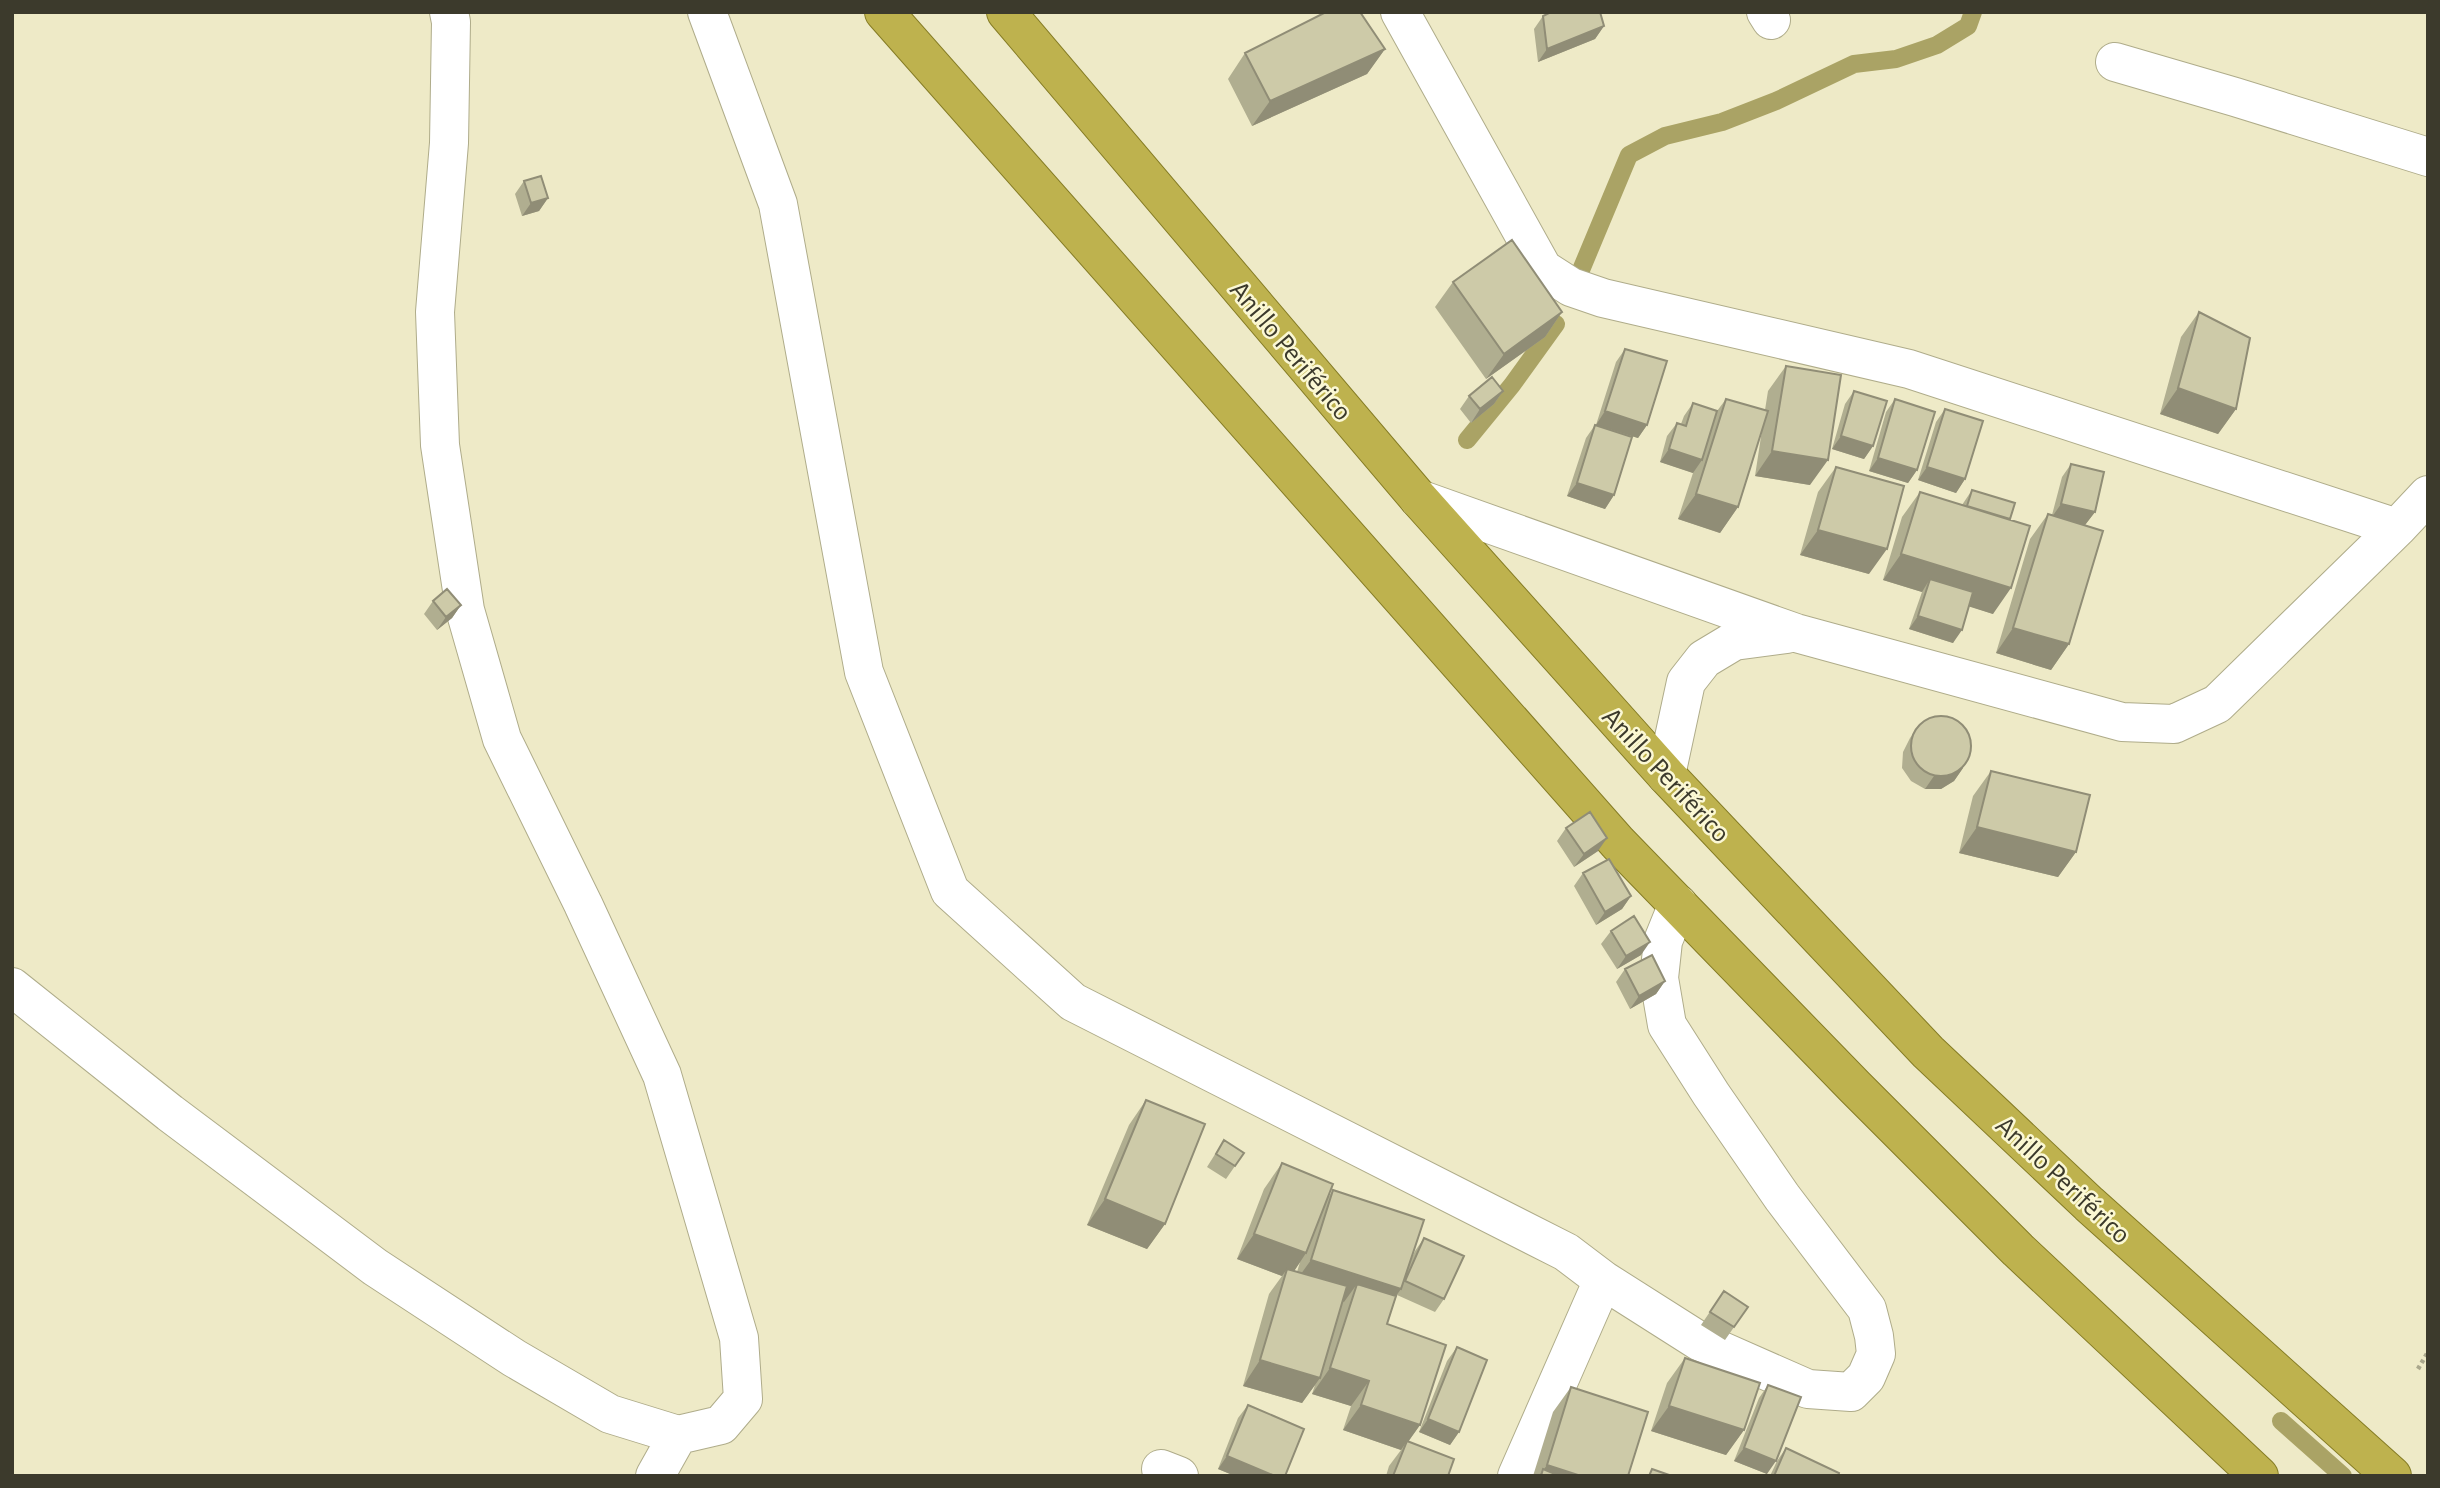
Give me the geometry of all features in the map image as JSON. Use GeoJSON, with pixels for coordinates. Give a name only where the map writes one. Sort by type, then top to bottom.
{"type":"FeatureCollection","features":[{"type":"Feature","properties":{"kind":"highway"},"geometry":{"type":"LineString","coordinates":[[884,12],[1609,832],[1855,1087],[2018,1250],[2259,1476]]}},
{"type":"Feature","properties":{"kind":"highway","name":"Anillo Periférico"},"geometry":{"type":"LineString","coordinates":[[1006,12],[1419,499],[1666,775],[1928,1052],[2099,1213],[2392,1476]]}},
{"type":"Feature","properties":{"kind":"street"},"geometry":{"type":"LineString","coordinates":[[12,987],[170,1113],[374,1267],[514,1358],[610,1414],[678,1435],[721,1425],[743,1399],[739,1338],[662,1075],[502,738],[465,610],[440,445],[435,312],[449,143],[449,12]]}},
{"type":"Feature","properties":{"kind":"street"},"geometry":{"type":"LineString","coordinates":[[707,12],[778,204],[864,672],[950,891],[1073,1002],[1566,1252],[1603,1280],[1699,1341],[1808,1389],[1851,1392],[1866,1377],[1876,1354],[1867,1309],[1782,1197],[1667,1025],[1659,978],[1660,966],[1663,941],[1678,904]]}},
{"type":"Feature","properties":{"kind":"street"},"geometry":{"type":"LineString","coordinates":[[1400,12],[1543,269],[1571,287],[1603,299],[1909,369],[2397,528]]}},
{"type":"Feature","properties":{"kind":"street"},"geometry":{"type":"LineString","coordinates":[[2115,62],[2428,157]]}},
{"type":"Feature","properties":{"kind":"street"},"geometry":{"type":"LineString","coordinates":[[1419,499],[1796,633],[2122,722],[2174,724],[2217,704],[2428,495]]}},
{"type":"Feature","properties":{"kind":"street"},"geometry":{"type":"LineString","coordinates":[[1666,775],[1686,682],[1704,659],[1734,641],[1796,633]]}},
{"type":"Feature","properties":{"kind":"street"},"geometry":{"type":"LineString","coordinates":[[1517,1476],[1603,1280]]}},
{"type":"Feature","properties":{"kind":"street"},"geometry":{"type":"LineString","coordinates":[[655,1476],[678,1435]]}},
{"type":"Feature","properties":{"kind":"path"},"geometry":{"type":"LineString","coordinates":[[2418,1369],[2428,1352]]}},
{"type":"Feature","properties":{"kind":"building"},"geometry":{"type":"Polygon","coordinates":[[[1326,12],[1360,12],[1385,49],[1270,101],[1245,53],[1326,12]]]}},
{"type":"Feature","properties":{"kind":"building"},"geometry":{"type":"Polygon","coordinates":[[[1551,12],[1600,12],[1604,26],[1547,49],[1543,16],[1551,12]]]}},
{"type":"Feature","properties":{"kind":"building"},"geometry":{"type":"Polygon","coordinates":[[[541,176],[548,198],[531,203],[524,181],[541,176]]]}},
{"type":"Feature","properties":{"kind":"building"},"geometry":{"type":"Polygon","coordinates":[[[1512,240],[1562,312],[1504,354],[1453,282],[1512,240]]]}},
{"type":"Feature","properties":{"kind":"building"},"geometry":{"type":"Polygon","coordinates":[[[2199,312],[2250,338],[2236,409],[2178,388],[2199,312]]]}},
{"type":"Feature","properties":{"kind":"building"},"geometry":{"type":"Polygon","coordinates":[[[1625,349],[1667,361],[1647,425],[1605,411],[1625,349]]]}},
{"type":"Feature","properties":{"kind":"building"},"geometry":{"type":"Polygon","coordinates":[[[1786,366],[1841,375],[1828,460],[1772,451],[1786,366]]]}},
{"type":"Feature","properties":{"kind":"building"},"geometry":{"type":"Polygon","coordinates":[[[1492,377],[1503,391],[1480,409],[1469,396],[1492,377]]]}},
{"type":"Feature","properties":{"kind":"building"},"geometry":{"type":"Polygon","coordinates":[[[1854,391],[1887,401],[1873,446],[1841,436],[1854,391]]]}},
{"type":"Feature","properties":{"kind":"building"},"geometry":{"type":"Polygon","coordinates":[[[1726,399],[1768,411],[1738,507],[1696,494],[1726,399]]]}},
{"type":"Feature","properties":{"kind":"building"},"geometry":{"type":"Polygon","coordinates":[[[1895,399],[1935,412],[1917,470],[1878,458],[1895,399]]]}},
{"type":"Feature","properties":{"kind":"building"},"geometry":{"type":"Polygon","coordinates":[[[1693,403],[1717,411],[1702,460],[1669,449],[1677,423],[1686,426],[1693,403]]]}},
{"type":"Feature","properties":{"kind":"building"},"geometry":{"type":"Polygon","coordinates":[[[1945,409],[1983,421],[1965,479],[1927,467],[1945,409]]]}},
{"type":"Feature","properties":{"kind":"building"},"geometry":{"type":"Polygon","coordinates":[[[1595,425],[1632,437],[1614,495],[1577,483],[1595,425]]]}},
{"type":"Feature","properties":{"kind":"building"},"geometry":{"type":"Polygon","coordinates":[[[2071,464],[2104,472],[2095,512],[2061,504],[2071,464]]]}},
{"type":"Feature","properties":{"kind":"building"},"geometry":{"type":"Polygon","coordinates":[[[1836,467],[1904,486],[1887,549],[1818,530],[1836,467]]]}},
{"type":"Feature","properties":{"kind":"building"},"geometry":{"type":"Polygon","coordinates":[[[1972,490],[2015,503],[2010,519],[1967,506],[1972,490]]]}},
{"type":"Feature","properties":{"kind":"building"},"geometry":{"type":"Polygon","coordinates":[[[1920,492],[2030,526],[2011,588],[1901,554],[1920,492]]]}},
{"type":"Feature","properties":{"kind":"building"},"geometry":{"type":"Polygon","coordinates":[[[2048,514],[2103,531],[2069,644],[2013,628],[2048,514]]]}},
{"type":"Feature","properties":{"kind":"building"},"geometry":{"type":"Polygon","coordinates":[[[1930,579],[1973,592],[1962,630],[1918,616],[1930,579]]]}},
{"type":"Feature","properties":{"kind":"building"},"geometry":{"type":"Polygon","coordinates":[[[447,589],[461,605],[446,617],[433,601],[447,589]]]}},
{"type":"Feature","properties":{"kind":"building"},"geometry":{"type":"Polygon","coordinates":[[[1941,716],[1958,721],[1966,729],[1971,746],[1966,763],[1958,771],[1941,776],[1924,771],[1916,763],[1911,746],[1916,729],[1924,721],[1941,716]]]}},
{"type":"Feature","properties":{"kind":"building"},"geometry":{"type":"Polygon","coordinates":[[[1991,771],[2090,795],[2076,852],[1977,827],[1991,771]]]}},
{"type":"Feature","properties":{"kind":"building"},"geometry":{"type":"Polygon","coordinates":[[[1590,812],[1607,838],[1584,854],[1566,828],[1590,812]]]}},
{"type":"Feature","properties":{"kind":"building"},"geometry":{"type":"Polygon","coordinates":[[[1609,859],[1631,896],[1605,912],[1583,873],[1609,859]]]}},
{"type":"Feature","properties":{"kind":"building"},"geometry":{"type":"Polygon","coordinates":[[[1634,916],[1650,942],[1626,956],[1611,931],[1634,916]]]}},
{"type":"Feature","properties":{"kind":"building"},"geometry":{"type":"Polygon","coordinates":[[[1652,955],[1665,981],[1639,996],[1625,969],[1652,955]]]}},
{"type":"Feature","properties":{"kind":"building"},"geometry":{"type":"Polygon","coordinates":[[[1146,1100],[1205,1124],[1165,1224],[1105,1199],[1146,1100]]]}},
{"type":"Feature","properties":{"kind":"building"},"geometry":{"type":"Polygon","coordinates":[[[1224,1140],[1244,1153],[1235,1166],[1216,1154],[1224,1140]]]}},
{"type":"Feature","properties":{"kind":"building"},"geometry":{"type":"Polygon","coordinates":[[[1282,1163],[1333,1184],[1306,1253],[1254,1234],[1282,1163]]]}},
{"type":"Feature","properties":{"kind":"building"},"geometry":{"type":"Polygon","coordinates":[[[1333,1190],[1424,1220],[1401,1289],[1311,1260],[1333,1190]]]}},
{"type":"Feature","properties":{"kind":"building"},"geometry":{"type":"Polygon","coordinates":[[[1424,1238],[1464,1256],[1444,1299],[1405,1281],[1424,1238]]]}},
{"type":"Feature","properties":{"kind":"building"},"geometry":{"type":"Polygon","coordinates":[[[1287,1269],[1347,1286],[1320,1378],[1260,1360],[1287,1269]]]}},
{"type":"Feature","properties":{"kind":"building"},"geometry":{"type":"Polygon","coordinates":[[[1357,1284],[1396,1296],[1387,1324],[1446,1345],[1420,1425],[1361,1405],[1369,1381],[1330,1368],[1357,1284]]]}},
{"type":"Feature","properties":{"kind":"building"},"geometry":{"type":"Polygon","coordinates":[[[1724,1291],[1748,1307],[1734,1327],[1710,1312],[1724,1291]]]}},
{"type":"Feature","properties":{"kind":"building"},"geometry":{"type":"Polygon","coordinates":[[[1457,1347],[1487,1360],[1459,1432],[1428,1419],[1457,1347]]]}},
{"type":"Feature","properties":{"kind":"building"},"geometry":{"type":"Polygon","coordinates":[[[1685,1358],[1760,1383],[1744,1430],[1669,1406],[1685,1358]]]}},
{"type":"Feature","properties":{"kind":"building"},"geometry":{"type":"Polygon","coordinates":[[[1768,1385],[1801,1397],[1776,1461],[1744,1448],[1768,1385]]]}},
{"type":"Feature","properties":{"kind":"building"},"geometry":{"type":"Polygon","coordinates":[[[1571,1387],[1648,1412],[1628,1476],[1581,1476],[1547,1465],[1571,1387]]]}},
{"type":"Feature","properties":{"kind":"building"},"geometry":{"type":"Polygon","coordinates":[[[1248,1405],[1304,1429],[1285,1476],[1275,1476],[1227,1456],[1248,1405]]]}},
{"type":"Feature","properties":{"kind":"building"},"geometry":{"type":"Polygon","coordinates":[[[1407,1441],[1454,1459],[1448,1476],[1393,1476],[1407,1441]]]}},
{"type":"Feature","properties":{"kind":"building"},"geometry":{"type":"Polygon","coordinates":[[[1786,1448],[1839,1473],[1838,1476],[1774,1476],[1786,1448]]]}},
{"type":"Feature","properties":{"kind":"building"},"geometry":{"type":"Polygon","coordinates":[[[1543,1469],[1560,1476],[1541,1476],[1543,1469]]]}},
{"type":"Feature","properties":{"kind":"building"},"geometry":{"type":"Polygon","coordinates":[[[1652,1469],[1672,1476],[1649,1476],[1652,1469]]]}},
{"type":"Feature","properties":{"kind":"waterway"},"geometry":{"type":"LineString","coordinates":[[1581,270],[1629,155],[1665,136],[1722,122],[1776,101],[1854,64],[1896,59],[1937,45],[1968,26],[1973,12]]}},
{"type":"Feature","properties":{"kind":"waterway"},"geometry":{"type":"LineString","coordinates":[[1467,440],[1512,385],[1556,324]]}},
{"type":"Feature","properties":{"kind":"waterway"},"geometry":{"type":"LineString","coordinates":[[2281,1421],[2343,1476]]}}]}
